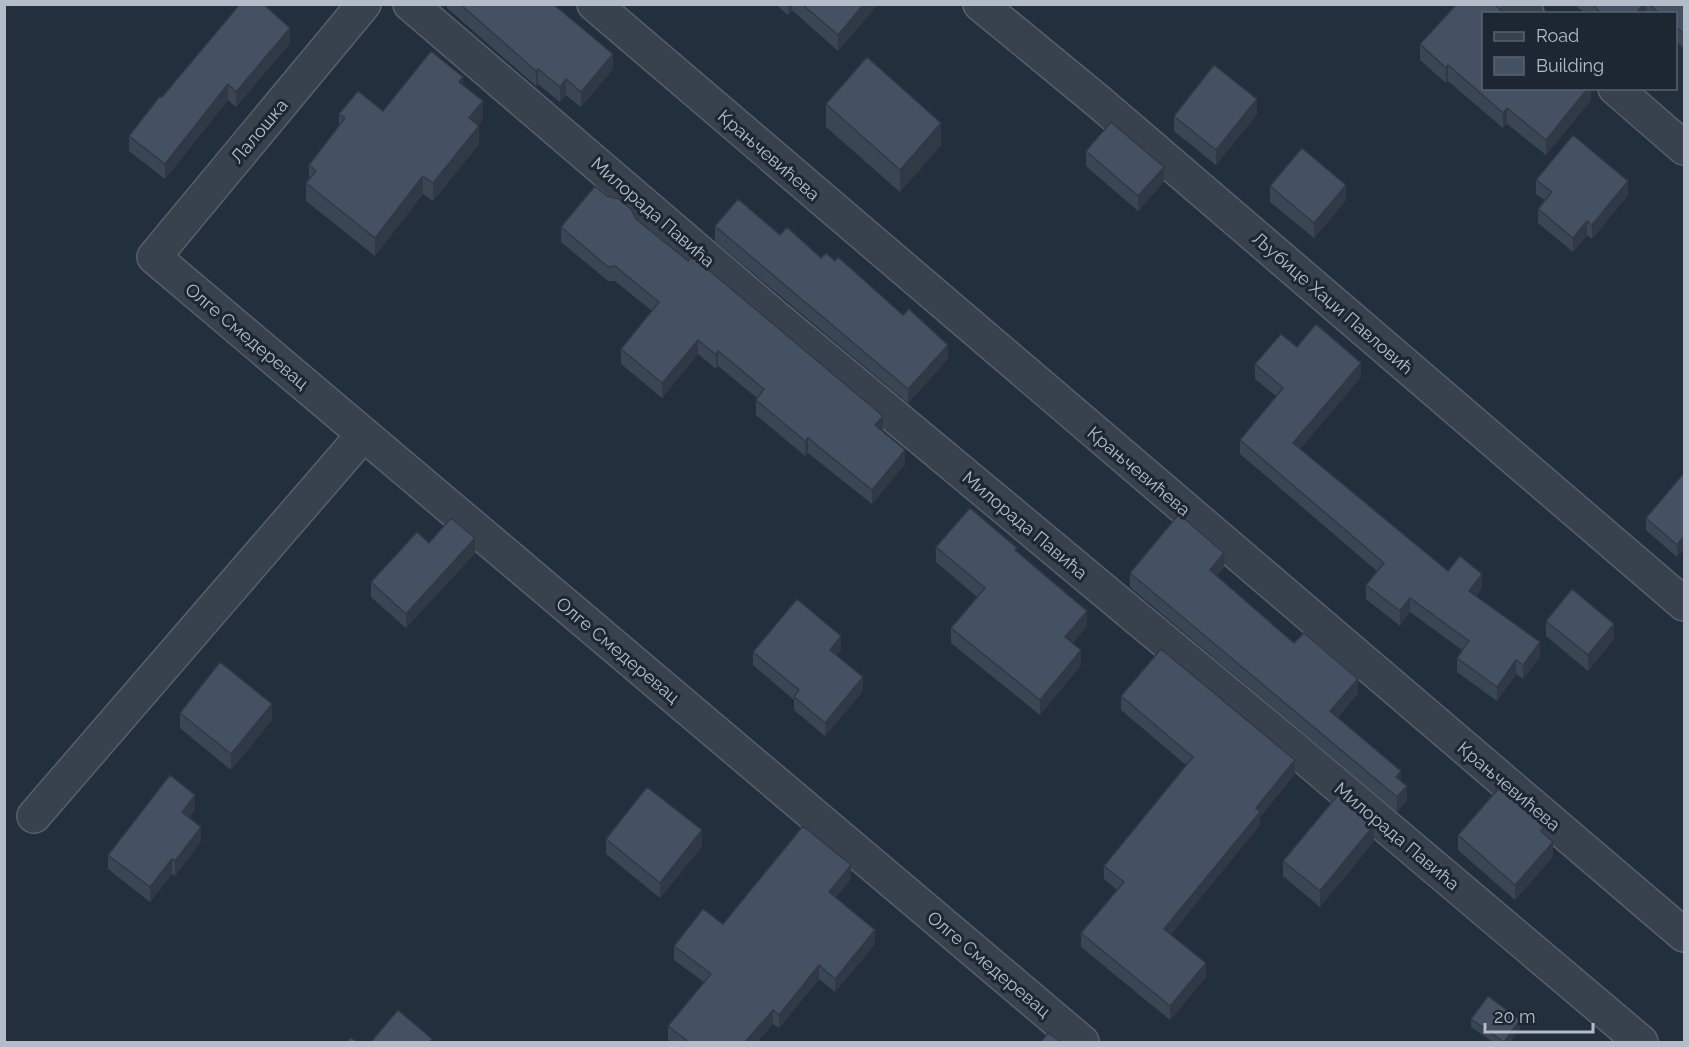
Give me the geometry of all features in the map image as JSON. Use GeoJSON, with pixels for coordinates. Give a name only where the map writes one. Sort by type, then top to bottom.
{"type":"FeatureCollection","features":[{"type":"Feature","properties":{"kind":"street","name":"Лалошка"},"geometry":{"type":"LineString","coordinates":[[154,257],[364,4]]}},
{"type":"Feature","properties":{"kind":"street","name":"Милорада Павића"},"geometry":{"type":"LineString","coordinates":[[410,4],[773,315],[1641,1042]]}},
{"type":"Feature","properties":{"kind":"street","name":"Крањчевићева"},"geometry":{"type":"LineString","coordinates":[[594,4],[1684,935]]}},
{"type":"Feature","properties":{"kind":"street","name":"Љубице Хаџи Павловић"},"geometry":{"type":"LineString","coordinates":[[980,4],[1108,110],[1684,604]]}},
{"type":"Feature","properties":{"kind":"street"},"geometry":{"type":"LineString","coordinates":[[1617,90],[1684,148]]}},
{"type":"Feature","properties":{"kind":"street","name":"Олге Смедеревац"},"geometry":{"type":"LineString","coordinates":[[154,257],[1082,1042]]}},
{"type":"Feature","properties":{"kind":"street"},"geometry":{"type":"LineString","coordinates":[[34,816],[363,435]]}},
{"type":"Feature","properties":{"kind":"building"},"geometry":{"type":"Polygon","coordinates":[[[240,4],[263,4],[290,28],[236,92],[228,84],[165,164],[129,136],[160,96],[162,97],[240,4]]]}},
{"type":"Feature","properties":{"kind":"building"},"geometry":{"type":"Polygon","coordinates":[[[460,4],[553,4],[613,54],[581,92],[566,79],[560,87],[538,69],[536,71],[460,4]]]}},
{"type":"Feature","properties":{"kind":"building"},"geometry":{"type":"Polygon","coordinates":[[[802,4],[864,4],[838,35],[802,4]]]}},
{"type":"Feature","properties":{"kind":"building"},"geometry":{"type":"Polygon","coordinates":[[[1457,4],[1495,4],[1502,12],[1482,12],[1482,90],[1586,90],[1546,140],[1507,108],[1503,113],[1448,65],[1446,68],[1420,44],[1457,4]]]}},
{"type":"Feature","properties":{"kind":"building"},"geometry":{"type":"Polygon","coordinates":[[[1592,4],[1643,4],[1637,12],[1600,12],[1592,4]]]}},
{"type":"Feature","properties":{"kind":"building"},"geometry":{"type":"Polygon","coordinates":[[[1649,4],[1684,4],[1684,34],[1677,28],[1677,12],[1658,12],[1649,4]]]}},
{"type":"Feature","properties":{"kind":"building"},"geometry":{"type":"Polygon","coordinates":[[[431,51],[463,77],[459,82],[483,101],[469,118],[479,126],[433,183],[423,176],[375,238],[306,183],[316,171],[309,165],[345,118],[339,114],[358,91],[383,111],[431,51]]]}},
{"type":"Feature","properties":{"kind":"building"},"geometry":{"type":"Polygon","coordinates":[[[867,57],[941,123],[900,170],[826,104],[867,57]]]}},
{"type":"Feature","properties":{"kind":"building"},"geometry":{"type":"Polygon","coordinates":[[[1214,65],[1257,99],[1216,150],[1174,116],[1214,65]]]}},
{"type":"Feature","properties":{"kind":"building"},"geometry":{"type":"Polygon","coordinates":[[[1111,122],[1164,167],[1138,196],[1086,151],[1111,122]]]}},
{"type":"Feature","properties":{"kind":"building"},"geometry":{"type":"Polygon","coordinates":[[[1573,135],[1628,181],[1592,225],[1587,221],[1573,238],[1538,209],[1552,192],[1536,180],[1573,135]]]}},
{"type":"Feature","properties":{"kind":"building"},"geometry":{"type":"Polygon","coordinates":[[[1302,148],[1346,185],[1314,223],[1270,186],[1302,148]]]}},
{"type":"Feature","properties":{"kind":"building"},"geometry":{"type":"Polygon","coordinates":[[[595,186],[607,196],[619,199],[631,209],[636,219],[688,261],[692,256],[883,416],[875,425],[905,450],[872,490],[808,438],[805,441],[756,400],[764,389],[718,351],[716,355],[698,340],[662,383],[621,349],[659,302],[615,266],[608,267],[561,227],[595,186]]]}},
{"type":"Feature","properties":{"kind":"building"},"geometry":{"type":"Polygon","coordinates":[[[738,199],[780,235],[787,227],[821,258],[826,253],[835,261],[838,257],[903,315],[909,309],[948,345],[908,389],[715,226],[738,199]]]}},
{"type":"Feature","properties":{"kind":"building"},"geometry":{"type":"Polygon","coordinates":[[[1316,324],[1361,363],[1293,443],[1448,571],[1460,556],[1482,574],[1469,591],[1540,642],[1523,665],[1516,660],[1497,687],[1457,658],[1469,641],[1410,598],[1400,611],[1366,585],[1384,563],[1240,440],[1283,388],[1255,364],[1281,334],[1297,347],[1316,324]]]}},
{"type":"Feature","properties":{"kind":"building"},"geometry":{"type":"Polygon","coordinates":[[[1684,473],[1684,536],[1677,545],[1646,518],[1684,473]]]}},
{"type":"Feature","properties":{"kind":"building"},"geometry":{"type":"Polygon","coordinates":[[[970,508],[1087,611],[1065,637],[1081,650],[1040,700],[951,628],[985,588],[936,547],[970,508]]]}},
{"type":"Feature","properties":{"kind":"building"},"geometry":{"type":"Polygon","coordinates":[[[1179,514],[1224,553],[1210,570],[1294,643],[1304,633],[1358,679],[1330,711],[1401,771],[1396,777],[1407,786],[1397,797],[1130,573],[1179,514]]]}},
{"type":"Feature","properties":{"kind":"building"},"geometry":{"type":"Polygon","coordinates":[[[451,518],[475,538],[406,614],[371,582],[417,532],[429,543],[451,518]]]}},
{"type":"Feature","properties":{"kind":"building"},"geometry":{"type":"Polygon","coordinates":[[[1572,589],[1614,624],[1588,655],[1546,621],[1572,589]]]}},
{"type":"Feature","properties":{"kind":"building"},"geometry":{"type":"Polygon","coordinates":[[[797,599],[841,636],[830,650],[863,677],[825,723],[794,697],[799,690],[753,652],[797,599]]]}},
{"type":"Feature","properties":{"kind":"building"},"geometry":{"type":"Polygon","coordinates":[[[1161,649],[1295,760],[1256,808],[1260,812],[1164,929],[1206,963],[1170,1006],[1081,933],[1124,882],[1104,866],[1193,757],[1121,696],[1161,649]]]}},
{"type":"Feature","properties":{"kind":"building"},"geometry":{"type":"Polygon","coordinates":[[[220,662],[272,704],[231,754],[180,713],[220,662]]]}},
{"type":"Feature","properties":{"kind":"building"},"geometry":{"type":"Polygon","coordinates":[[[170,775],[195,795],[182,812],[201,827],[175,861],[172,859],[150,887],[108,855],[170,775]]]}},
{"type":"Feature","properties":{"kind":"building"},"geometry":{"type":"Polygon","coordinates":[[[647,787],[702,830],[660,883],[606,839],[647,787]]]}},
{"type":"Feature","properties":{"kind":"building"},"geometry":{"type":"Polygon","coordinates":[[[1500,787],[1545,826],[1541,831],[1553,842],[1515,885],[1458,835],[1500,787]]]}},
{"type":"Feature","properties":{"kind":"building"},"geometry":{"type":"Polygon","coordinates":[[[1338,795],[1374,825],[1320,891],[1283,861],[1338,795]]]}},
{"type":"Feature","properties":{"kind":"building"},"geometry":{"type":"Polygon","coordinates":[[[803,826],[851,865],[829,892],[875,930],[835,979],[819,965],[779,1015],[773,1010],[745,1042],[689,1042],[668,1026],[711,974],[674,946],[703,909],[723,924],[803,826]]]}},
{"type":"Feature","properties":{"kind":"building"},"geometry":{"type":"Polygon","coordinates":[[[1488,996],[1520,1020],[1504,1042],[1471,1019],[1488,996]]]}},
{"type":"Feature","properties":{"kind":"building"},"geometry":{"type":"Polygon","coordinates":[[[398,1010],[432,1039],[430,1042],[371,1042],[398,1010]]]}},
{"type":"Feature","properties":{"kind":"building"},"geometry":{"type":"Polygon","coordinates":[[[1048,1033],[1061,1042],[1041,1042],[1048,1033]]]}}]}
